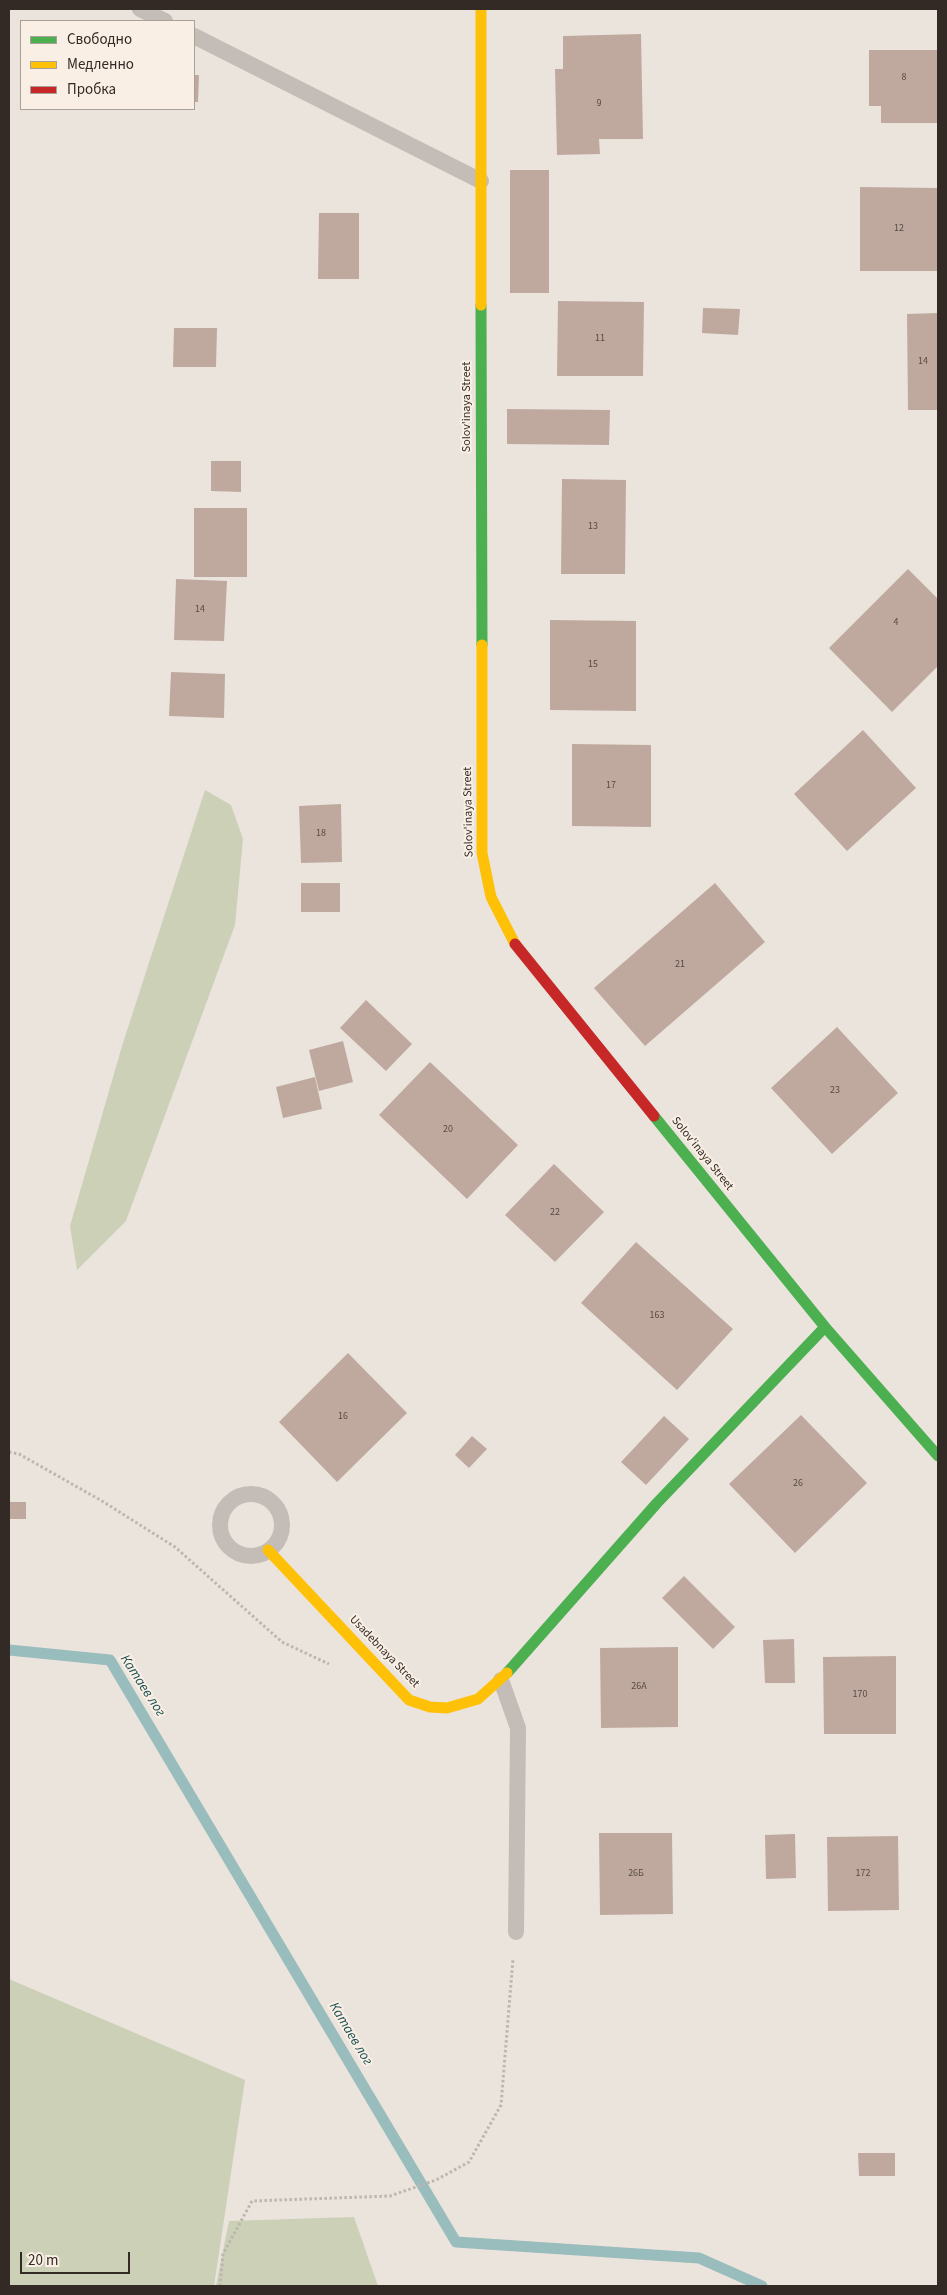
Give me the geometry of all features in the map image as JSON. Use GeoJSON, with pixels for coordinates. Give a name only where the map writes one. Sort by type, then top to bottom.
{"type":"FeatureCollection","features":[{"type":"Feature","properties":{"kind":"street","name":"Solov'inaya Street"},"geometry":{"type":"LineString","coordinates":[[481,9],[482,853],[492,897],[510,938],[825,1327],[938,1456]]}},
{"type":"Feature","properties":{"kind":"street","name":"Usadebnaya Street"},"geometry":{"type":"LineString","coordinates":[[268,1550],[409,1700],[430,1707],[447,1708],[478,1699],[501,1680],[657,1503],[825,1327]]}},
{"type":"Feature","properties":{"kind":"lane"},"geometry":{"type":"LineString","coordinates":[[140,9],[163,20]]}},
{"type":"Feature","properties":{"kind":"lane"},"geometry":{"type":"LineString","coordinates":[[195,37],[481,182]]}},
{"type":"Feature","properties":{"kind":"lane"},"geometry":{"type":"LineString","coordinates":[[501,1680],[518,1728],[516,1932]]}},
{"type":"Feature","properties":{"kind":"path"},"geometry":{"type":"LineString","coordinates":[[9,1452],[19,1454],[102,1501],[175,1547],[282,1642],[330,1665]]}},
{"type":"Feature","properties":{"kind":"path"},"geometry":{"type":"LineString","coordinates":[[220,2286],[223,2254],[252,2201],[390,2196],[436,2180],[469,2162],[501,2104],[516,1932]]}},
{"type":"Feature","properties":{"kind":"green space"},"geometry":{"type":"Polygon","coordinates":[[[205,790],[231,805],[243,839],[235,925],[126,1221],[77,1270],[70,1226],[122,1046],[205,790]]]}},
{"type":"Feature","properties":{"kind":"green space"},"geometry":{"type":"Polygon","coordinates":[[[9,1979],[245,2080],[214,2286],[9,2286],[9,1979]]]}},
{"type":"Feature","properties":{"kind":"green space"},"geometry":{"type":"Polygon","coordinates":[[[354,2217],[378,2286],[216,2286],[229,2221],[354,2217]]]}},
{"type":"Feature","properties":{"kind":"building"},"geometry":{"type":"Polygon","coordinates":[[[641,34],[643,139],[599,139],[600,154],[557,155],[555,69],[563,69],[563,36],[641,34]]]}},
{"type":"Feature","properties":{"kind":"building"},"geometry":{"type":"Polygon","coordinates":[[[869,50],[938,50],[938,123],[881,123],[881,106],[869,106],[869,50]]]}},
{"type":"Feature","properties":{"kind":"building"},"geometry":{"type":"Polygon","coordinates":[[[195,75],[199,75],[198,102],[195,102],[195,75]]]}},
{"type":"Feature","properties":{"kind":"building"},"geometry":{"type":"Polygon","coordinates":[[[510,170],[549,170],[549,293],[510,293],[510,170]]]}},
{"type":"Feature","properties":{"kind":"building"},"geometry":{"type":"Polygon","coordinates":[[[860,187],[938,188],[938,271],[860,271],[860,187]]]}},
{"type":"Feature","properties":{"kind":"building"},"geometry":{"type":"Polygon","coordinates":[[[319,213],[359,213],[359,279],[318,279],[319,213]]]}},
{"type":"Feature","properties":{"kind":"building"},"geometry":{"type":"Polygon","coordinates":[[[558,301],[644,302],[643,376],[557,376],[558,301]]]}},
{"type":"Feature","properties":{"kind":"building"},"geometry":{"type":"Polygon","coordinates":[[[703,308],[740,309],[738,335],[702,333],[703,308]]]}},
{"type":"Feature","properties":{"kind":"building"},"geometry":{"type":"Polygon","coordinates":[[[938,313],[938,410],[908,410],[907,314],[938,313]]]}},
{"type":"Feature","properties":{"kind":"building"},"geometry":{"type":"Polygon","coordinates":[[[174,328],[217,328],[216,367],[173,367],[174,328]]]}},
{"type":"Feature","properties":{"kind":"building"},"geometry":{"type":"Polygon","coordinates":[[[507,409],[610,410],[609,445],[507,444],[507,409]]]}},
{"type":"Feature","properties":{"kind":"building"},"geometry":{"type":"Polygon","coordinates":[[[211,461],[241,461],[241,492],[211,491],[211,461]]]}},
{"type":"Feature","properties":{"kind":"building"},"geometry":{"type":"Polygon","coordinates":[[[562,479],[626,480],[625,574],[561,574],[562,479]]]}},
{"type":"Feature","properties":{"kind":"building"},"geometry":{"type":"Polygon","coordinates":[[[194,508],[247,508],[247,577],[194,577],[194,508]]]}},
{"type":"Feature","properties":{"kind":"building"},"geometry":{"type":"Polygon","coordinates":[[[908,569],[938,599],[938,666],[892,712],[829,648],[908,569]]]}},
{"type":"Feature","properties":{"kind":"building"},"geometry":{"type":"Polygon","coordinates":[[[176,579],[227,581],[224,641],[174,640],[176,579]]]}},
{"type":"Feature","properties":{"kind":"building"},"geometry":{"type":"Polygon","coordinates":[[[550,620],[636,621],[636,711],[550,710],[550,620]]]}},
{"type":"Feature","properties":{"kind":"building"},"geometry":{"type":"Polygon","coordinates":[[[171,672],[225,674],[224,718],[169,716],[171,672]]]}},
{"type":"Feature","properties":{"kind":"building"},"geometry":{"type":"Polygon","coordinates":[[[863,730],[916,788],[847,851],[794,794],[863,730]]]}},
{"type":"Feature","properties":{"kind":"building"},"geometry":{"type":"Polygon","coordinates":[[[572,744],[651,745],[651,827],[572,826],[572,744]]]}},
{"type":"Feature","properties":{"kind":"building"},"geometry":{"type":"Polygon","coordinates":[[[341,804],[342,862],[301,863],[299,806],[341,804]]]}},
{"type":"Feature","properties":{"kind":"building"},"geometry":{"type":"Polygon","coordinates":[[[301,883],[340,883],[340,912],[301,912],[301,883]]]}},
{"type":"Feature","properties":{"kind":"building"},"geometry":{"type":"Polygon","coordinates":[[[715,883],[765,942],[645,1046],[594,988],[715,883]]]}},
{"type":"Feature","properties":{"kind":"building"},"geometry":{"type":"Polygon","coordinates":[[[366,1000],[412,1044],[386,1071],[340,1028],[366,1000]]]}},
{"type":"Feature","properties":{"kind":"building"},"geometry":{"type":"Polygon","coordinates":[[[837,1027],[898,1093],[832,1154],[771,1088],[837,1027]]]}},
{"type":"Feature","properties":{"kind":"building"},"geometry":{"type":"Polygon","coordinates":[[[343,1041],[353,1082],[319,1091],[309,1050],[343,1041]]]}},
{"type":"Feature","properties":{"kind":"building"},"geometry":{"type":"Polygon","coordinates":[[[430,1062],[518,1145],[467,1199],[379,1115],[430,1062]]]}},
{"type":"Feature","properties":{"kind":"building"},"geometry":{"type":"Polygon","coordinates":[[[315,1077],[322,1109],[283,1118],[276,1087],[315,1077]]]}},
{"type":"Feature","properties":{"kind":"building"},"geometry":{"type":"Polygon","coordinates":[[[554,1164],[604,1212],[555,1262],[505,1215],[554,1164]]]}},
{"type":"Feature","properties":{"kind":"building"},"geometry":{"type":"Polygon","coordinates":[[[636,1242],[733,1329],[677,1390],[581,1303],[636,1242]]]}},
{"type":"Feature","properties":{"kind":"building"},"geometry":{"type":"Polygon","coordinates":[[[348,1353],[407,1413],[337,1482],[279,1422],[348,1353]]]}},
{"type":"Feature","properties":{"kind":"building"},"geometry":{"type":"Polygon","coordinates":[[[801,1415],[867,1483],[795,1553],[729,1484],[801,1415]]]}},
{"type":"Feature","properties":{"kind":"building"},"geometry":{"type":"Polygon","coordinates":[[[664,1416],[689,1439],[646,1485],[621,1462],[664,1416]]]}},
{"type":"Feature","properties":{"kind":"building"},"geometry":{"type":"Polygon","coordinates":[[[472,1436],[487,1449],[469,1468],[455,1455],[472,1436]]]}},
{"type":"Feature","properties":{"kind":"building"},"geometry":{"type":"Polygon","coordinates":[[[9,1502],[26,1502],[26,1519],[9,1519],[9,1502]]]}},
{"type":"Feature","properties":{"kind":"building"},"geometry":{"type":"Polygon","coordinates":[[[684,1576],[735,1627],[713,1649],[662,1598],[684,1576]]]}},
{"type":"Feature","properties":{"kind":"building"},"geometry":{"type":"Polygon","coordinates":[[[794,1639],[795,1683],[765,1683],[763,1640],[794,1639]]]}},
{"type":"Feature","properties":{"kind":"building"},"geometry":{"type":"Polygon","coordinates":[[[678,1647],[678,1727],[601,1728],[600,1648],[678,1647]]]}},
{"type":"Feature","properties":{"kind":"building"},"geometry":{"type":"Polygon","coordinates":[[[896,1656],[896,1734],[824,1734],[823,1657],[896,1656]]]}},
{"type":"Feature","properties":{"kind":"building"},"geometry":{"type":"Polygon","coordinates":[[[599,1833],[672,1833],[673,1914],[600,1915],[599,1833]]]}},
{"type":"Feature","properties":{"kind":"building"},"geometry":{"type":"Polygon","coordinates":[[[795,1834],[796,1878],[766,1879],[765,1835],[795,1834]]]}},
{"type":"Feature","properties":{"kind":"building"},"geometry":{"type":"Polygon","coordinates":[[[898,1836],[899,1910],[828,1911],[827,1837],[898,1836]]]}},
{"type":"Feature","properties":{"kind":"building"},"geometry":{"type":"Polygon","coordinates":[[[858,2153],[895,2153],[895,2176],[859,2176],[858,2153]]]}},
{"type":"Feature","properties":{"kind":"waterway","name":"Катаев лог"},"geometry":{"type":"LineString","coordinates":[[9,1650],[110,1660],[456,2242],[699,2258],[762,2286]]}},
{"type":"Feature","properties":{"kind":"traffic: fast"},"geometry":{"type":"LineString","coordinates":[[481,305],[482,645]]}},
{"type":"Feature","properties":{"kind":"traffic: fast"},"geometry":{"type":"LineString","coordinates":[[654,1116],[825,1327],[938,1456]]}},
{"type":"Feature","properties":{"kind":"traffic: fast"},"geometry":{"type":"LineString","coordinates":[[507,1673],[657,1503],[825,1327]]}},
{"type":"Feature","properties":{"kind":"traffic: slow"},"geometry":{"type":"LineString","coordinates":[[481,9],[481,305]]}},
{"type":"Feature","properties":{"kind":"traffic: slow"},"geometry":{"type":"LineString","coordinates":[[482,645],[482,853],[491,897],[515,944]]}},
{"type":"Feature","properties":{"kind":"traffic: slow"},"geometry":{"type":"LineString","coordinates":[[268,1550],[409,1700],[430,1707],[447,1708],[478,1699],[507,1673]]}},
{"type":"Feature","properties":{"kind":"traffic: jam"},"geometry":{"type":"LineString","coordinates":[[515,944],[654,1116]]}}]}
